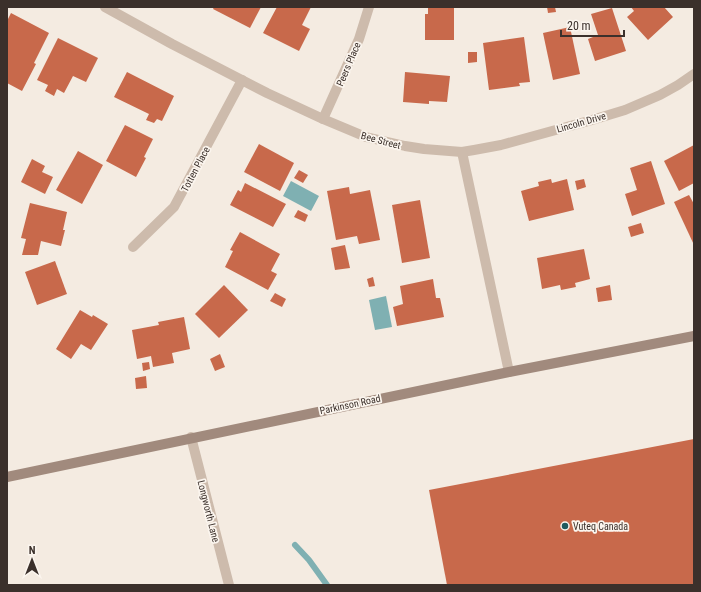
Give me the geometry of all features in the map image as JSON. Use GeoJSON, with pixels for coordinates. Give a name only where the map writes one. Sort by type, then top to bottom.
{"type":"FeatureCollection","features":[{"type":"Feature","properties":{"kind":"main road","name":"Parkinson Road"},"geometry":{"type":"LineString","coordinates":[[7,477],[191,437],[694,336]]}},
{"type":"Feature","properties":{"kind":"street","name":"Bee Street"},"geometry":{"type":"LineString","coordinates":[[105,7],[242,80],[323,119],[366,137],[424,149],[462,152]]}},
{"type":"Feature","properties":{"kind":"street","name":"Peers Place"},"geometry":{"type":"LineString","coordinates":[[323,119],[359,39],[369,7]]}},
{"type":"Feature","properties":{"kind":"street","name":"Lincoln Drive"},"geometry":{"type":"LineString","coordinates":[[462,152],[501,144],[625,110],[660,95],[694,74]]}},
{"type":"Feature","properties":{"kind":"street","name":"Totten Place"},"geometry":{"type":"LineString","coordinates":[[133,247],[174,207],[242,80]]}},
{"type":"Feature","properties":{"kind":"street"},"geometry":{"type":"LineString","coordinates":[[462,152],[509,372]]}},
{"type":"Feature","properties":{"kind":"street","name":"Longworth Lane"},"geometry":{"type":"LineString","coordinates":[[191,437],[229,585]]}},
{"type":"Feature","properties":{"kind":"water"},"geometry":{"type":"Polygon","coordinates":[[[291,181],[319,196],[311,211],[283,196],[291,181]]]}},
{"type":"Feature","properties":{"kind":"water"},"geometry":{"type":"Polygon","coordinates":[[[386,296],[392,327],[375,330],[369,300],[386,296]]]}},
{"type":"Feature","properties":{"kind":"building"},"geometry":{"type":"Polygon","coordinates":[[[214,7],[261,7],[250,28],[213,9],[214,7]]]}},
{"type":"Feature","properties":{"kind":"building"},"geometry":{"type":"Polygon","coordinates":[[[277,7],[311,7],[302,25],[310,29],[299,51],[263,33],[277,7]]]}},
{"type":"Feature","properties":{"kind":"building"},"geometry":{"type":"Polygon","coordinates":[[[428,7],[454,7],[454,40],[425,40],[425,14],[428,14],[428,7]]]}},
{"type":"Feature","properties":{"kind":"building"},"geometry":{"type":"Polygon","coordinates":[[[547,7],[555,7],[556,12],[548,13],[547,7]]]}},
{"type":"Feature","properties":{"kind":"building"},"geometry":{"type":"Polygon","coordinates":[[[631,7],[664,7],[673,17],[648,40],[627,17],[634,11],[631,7]]]}},
{"type":"Feature","properties":{"kind":"building"},"geometry":{"type":"Polygon","coordinates":[[[612,8],[626,51],[595,61],[588,39],[598,35],[591,14],[612,8]]]}},
{"type":"Feature","properties":{"kind":"building"},"geometry":{"type":"Polygon","coordinates":[[[11,13],[49,33],[34,63],[36,64],[22,91],[7,83],[7,21],[11,13]]]}},
{"type":"Feature","properties":{"kind":"building"},"geometry":{"type":"Polygon","coordinates":[[[570,27],[580,74],[553,80],[543,33],[570,27]]]}},
{"type":"Feature","properties":{"kind":"building"},"geometry":{"type":"Polygon","coordinates":[[[524,37],[530,82],[519,83],[520,86],[489,90],[483,43],[524,37]]]}},
{"type":"Feature","properties":{"kind":"building"},"geometry":{"type":"Polygon","coordinates":[[[58,38],[98,58],[86,82],[73,76],[64,93],[57,89],[54,96],[45,91],[48,85],[37,80],[58,38]]]}},
{"type":"Feature","properties":{"kind":"building"},"geometry":{"type":"Polygon","coordinates":[[[468,52],[477,52],[477,62],[468,63],[468,52]]]}},
{"type":"Feature","properties":{"kind":"building"},"geometry":{"type":"Polygon","coordinates":[[[127,72],[174,96],[162,121],[157,119],[154,123],[146,120],[149,114],[114,97],[127,72]]]}},
{"type":"Feature","properties":{"kind":"building"},"geometry":{"type":"Polygon","coordinates":[[[405,72],[450,76],[447,102],[429,101],[429,104],[403,102],[405,72]]]}},
{"type":"Feature","properties":{"kind":"building"},"geometry":{"type":"Polygon","coordinates":[[[125,125],[153,139],[144,157],[146,158],[136,177],[106,161],[125,125]]]}},
{"type":"Feature","properties":{"kind":"building"},"geometry":{"type":"Polygon","coordinates":[[[259,144],[294,163],[280,191],[244,172],[259,144]]]}},
{"type":"Feature","properties":{"kind":"building"},"geometry":{"type":"Polygon","coordinates":[[[694,145],[694,183],[679,191],[664,161],[694,145]]]}},
{"type":"Feature","properties":{"kind":"building"},"geometry":{"type":"Polygon","coordinates":[[[78,151],[103,165],[82,204],[56,190],[78,151]]]}},
{"type":"Feature","properties":{"kind":"building"},"geometry":{"type":"Polygon","coordinates":[[[32,159],[45,166],[42,172],[53,177],[45,194],[21,182],[32,159]]]}},
{"type":"Feature","properties":{"kind":"building"},"geometry":{"type":"Polygon","coordinates":[[[651,161],[665,204],[632,216],[625,194],[637,190],[630,168],[651,161]]]}},
{"type":"Feature","properties":{"kind":"building"},"geometry":{"type":"Polygon","coordinates":[[[299,170],[308,175],[303,183],[294,178],[299,170]]]}},
{"type":"Feature","properties":{"kind":"building"},"geometry":{"type":"Polygon","coordinates":[[[551,179],[552,183],[567,179],[574,210],[529,221],[521,191],[539,186],[538,182],[551,179]]]}},
{"type":"Feature","properties":{"kind":"building"},"geometry":{"type":"Polygon","coordinates":[[[584,179],[586,187],[577,190],[575,181],[584,179]]]}},
{"type":"Feature","properties":{"kind":"building"},"geometry":{"type":"Polygon","coordinates":[[[245,183],[286,204],[273,227],[230,205],[238,190],[241,192],[245,183]]]}},
{"type":"Feature","properties":{"kind":"building"},"geometry":{"type":"Polygon","coordinates":[[[349,187],[350,194],[370,190],[380,240],[359,244],[357,236],[336,240],[327,191],[349,187]]]}},
{"type":"Feature","properties":{"kind":"building"},"geometry":{"type":"Polygon","coordinates":[[[689,195],[694,204],[694,245],[674,202],[689,195]]]}},
{"type":"Feature","properties":{"kind":"building"},"geometry":{"type":"Polygon","coordinates":[[[420,200],[430,258],[402,263],[392,205],[420,200]]]}},
{"type":"Feature","properties":{"kind":"building"},"geometry":{"type":"Polygon","coordinates":[[[30,203],[67,212],[61,246],[41,241],[38,255],[22,255],[26,239],[21,238],[30,203]]]}},
{"type":"Feature","properties":{"kind":"building"},"geometry":{"type":"Polygon","coordinates":[[[298,210],[308,215],[305,222],[294,217],[298,210]]]}},
{"type":"Feature","properties":{"kind":"building"},"geometry":{"type":"Polygon","coordinates":[[[641,223],[644,233],[631,237],[628,227],[641,223]]]}},
{"type":"Feature","properties":{"kind":"building"},"geometry":{"type":"Polygon","coordinates":[[[240,232],[280,254],[271,271],[277,274],[268,290],[225,267],[233,251],[230,250],[240,232]]]}},
{"type":"Feature","properties":{"kind":"building"},"geometry":{"type":"Polygon","coordinates":[[[345,245],[350,268],[335,270],[331,248],[345,245]]]}},
{"type":"Feature","properties":{"kind":"building"},"geometry":{"type":"Polygon","coordinates":[[[584,249],[590,279],[575,283],[576,287],[561,290],[560,285],[542,289],[537,258],[584,249]]]}},
{"type":"Feature","properties":{"kind":"building"},"geometry":{"type":"Polygon","coordinates":[[[55,261],[67,294],[37,305],[25,272],[55,261]]]}},
{"type":"Feature","properties":{"kind":"building"},"geometry":{"type":"Polygon","coordinates":[[[373,277],[375,286],[369,287],[367,279],[373,277]]]}},
{"type":"Feature","properties":{"kind":"building"},"geometry":{"type":"Polygon","coordinates":[[[433,279],[436,298],[440,298],[444,317],[397,326],[393,307],[403,304],[400,286],[433,279]]]}},
{"type":"Feature","properties":{"kind":"building"},"geometry":{"type":"Polygon","coordinates":[[[224,285],[248,310],[219,338],[195,314],[224,285]]]}},
{"type":"Feature","properties":{"kind":"building"},"geometry":{"type":"Polygon","coordinates":[[[610,285],[612,300],[598,302],[596,288],[610,285]]]}},
{"type":"Feature","properties":{"kind":"building"},"geometry":{"type":"Polygon","coordinates":[[[275,293],[286,299],[282,307],[270,301],[275,293]]]}},
{"type":"Feature","properties":{"kind":"building"},"geometry":{"type":"Polygon","coordinates":[[[80,310],[92,317],[93,315],[108,324],[91,350],[81,344],[71,359],[56,349],[80,310]]]}},
{"type":"Feature","properties":{"kind":"building"},"geometry":{"type":"Polygon","coordinates":[[[184,317],[190,349],[172,353],[174,363],[153,367],[151,356],[137,359],[132,330],[159,325],[158,322],[184,317]]]}},
{"type":"Feature","properties":{"kind":"building"},"geometry":{"type":"Polygon","coordinates":[[[220,354],[225,367],[215,371],[210,359],[220,354]]]}},
{"type":"Feature","properties":{"kind":"building"},"geometry":{"type":"Polygon","coordinates":[[[149,362],[150,369],[143,371],[142,363],[149,362]]]}},
{"type":"Feature","properties":{"kind":"building"},"geometry":{"type":"Polygon","coordinates":[[[146,376],[147,388],[136,389],[135,378],[146,376]]]}},
{"type":"Feature","properties":{"kind":"building","name":"Vuteq Canada"},"geometry":{"type":"Polygon","coordinates":[[[694,439],[694,585],[447,585],[429,490],[694,439]]]}},
{"type":"Feature","properties":{"kind":"waterway"},"geometry":{"type":"LineString","coordinates":[[295,545],[309,560],[327,585]]}},
{"type":"Feature","properties":{"kind":"place","name":"Vuteq Canada"},"geometry":{"type":"Point","coordinates":[565,526]}}]}
